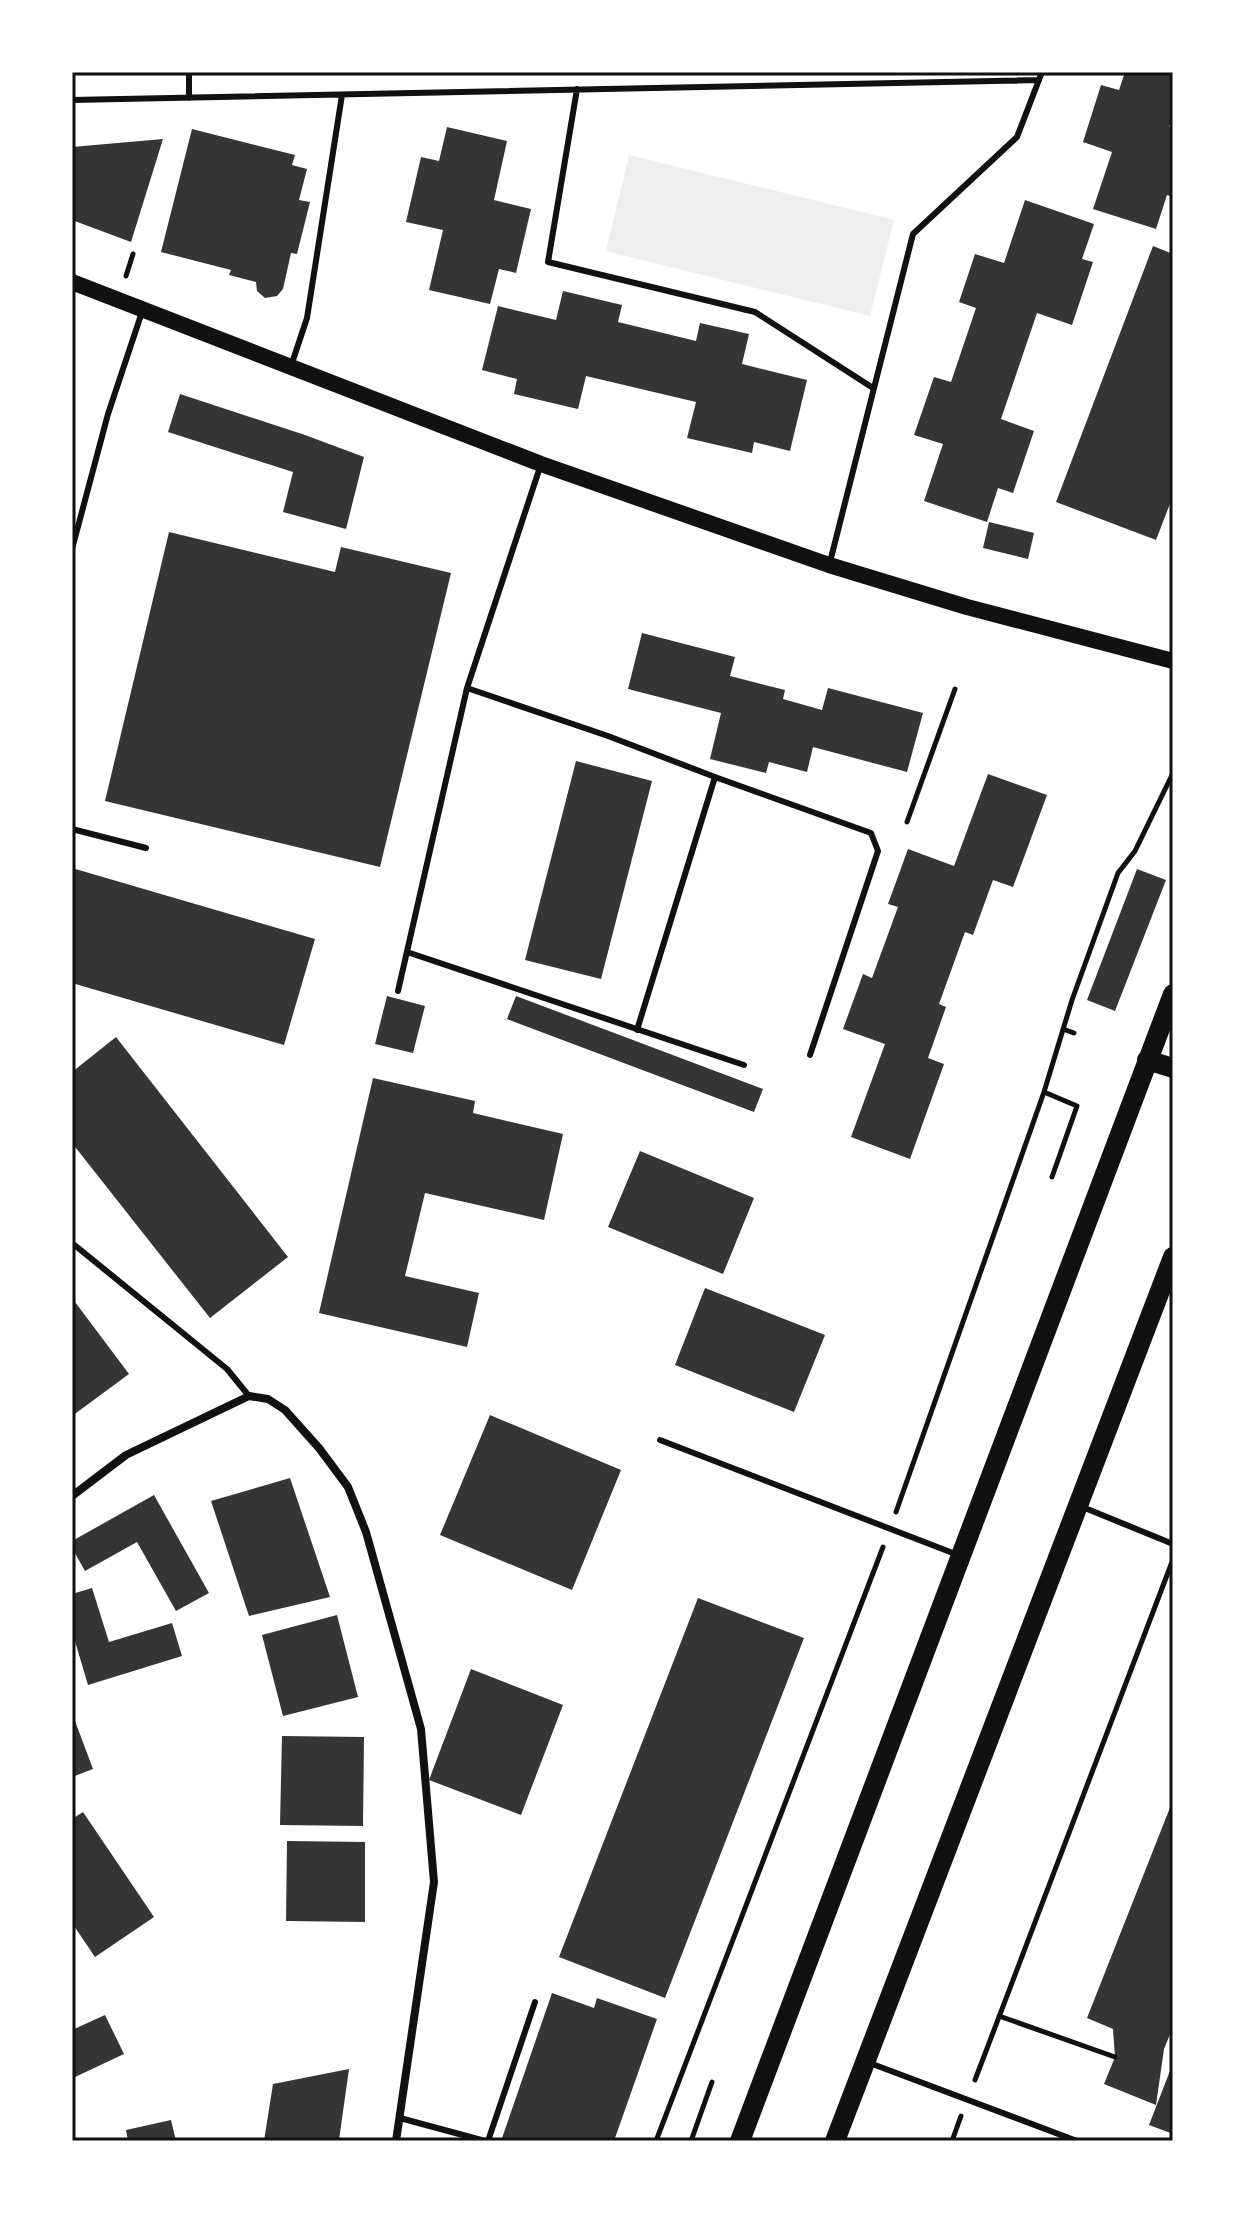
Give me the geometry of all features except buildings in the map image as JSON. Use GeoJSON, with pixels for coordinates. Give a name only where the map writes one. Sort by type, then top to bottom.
{"type":"FeatureCollection","features":[{"type":"Feature","properties":{"kind":"main road"},"geometry":{"type":"LineString","coordinates":[[72,282],[541,464],[829,565],[967,607],[1173,661]]}},
{"type":"Feature","properties":{"kind":"main road"},"geometry":{"type":"LineString","coordinates":[[740,2141],[1173,994]]}},
{"type":"Feature","properties":{"kind":"main road"},"geometry":{"type":"LineString","coordinates":[[1147,1060],[1173,1068]]}},
{"type":"Feature","properties":{"kind":"main road"},"geometry":{"type":"LineString","coordinates":[[835,2141],[1173,1257]]}},
{"type":"Feature","properties":{"kind":"street"},"geometry":{"type":"LineString","coordinates":[[72,1496],[126,1455],[249,1396],[268,1399],[285,1410],[348,1487],[366,1532],[421,1729],[434,1882],[396,2141]]}},
{"type":"Feature","properties":{"kind":"lane"},"geometry":{"type":"LineString","coordinates":[[189,72],[189,98]]}},
{"type":"Feature","properties":{"kind":"lane"},"geometry":{"type":"LineString","coordinates":[[72,100],[1040,76],[1017,137],[913,234],[829,565]]}},
{"type":"Feature","properties":{"kind":"lane"},"geometry":{"type":"LineString","coordinates":[[577,89],[548,262],[755,312],[873,388]]}},
{"type":"Feature","properties":{"kind":"lane"},"geometry":{"type":"LineString","coordinates":[[291,366],[307,318],[342,95]]}},
{"type":"Feature","properties":{"kind":"lane"},"geometry":{"type":"LineString","coordinates":[[72,549],[108,414],[143,309]]}},
{"type":"Feature","properties":{"kind":"lane"},"geometry":{"type":"LineString","coordinates":[[398,991],[467,688],[541,464]]}},
{"type":"Feature","properties":{"kind":"lane"},"geometry":{"type":"LineString","coordinates":[[467,688],[608,736],[871,833],[878,851],[810,1055]]}},
{"type":"Feature","properties":{"kind":"lane"},"geometry":{"type":"LineString","coordinates":[[637,1030],[715,777]]}},
{"type":"Feature","properties":{"kind":"lane"},"geometry":{"type":"LineString","coordinates":[[72,829],[146,848]]}},
{"type":"Feature","properties":{"kind":"lane"},"geometry":{"type":"LineString","coordinates":[[407,952],[744,1065]]}},
{"type":"Feature","properties":{"kind":"lane"},"geometry":{"type":"LineString","coordinates":[[74,1247],[227,1369],[249,1396]]}},
{"type":"Feature","properties":{"kind":"lane"},"geometry":{"type":"LineString","coordinates":[[660,1440],[961,1556]]}},
{"type":"Feature","properties":{"kind":"lane"},"geometry":{"type":"LineString","coordinates":[[1078,1505],[1173,1544]]}},
{"type":"Feature","properties":{"kind":"lane"},"geometry":{"type":"LineString","coordinates":[[400,2118],[486,2141],[535,2002]]}},
{"type":"Feature","properties":{"kind":"lane"},"geometry":{"type":"LineString","coordinates":[[866,2061],[1077,2141]]}},
{"type":"Feature","properties":{"kind":"path"},"geometry":{"type":"LineString","coordinates":[[907,822],[955,689]]}},
{"type":"Feature","properties":{"kind":"path"},"geometry":{"type":"LineString","coordinates":[[656,2141],[890,1530],[1118,873],[1135,851],[1173,773]]}},
{"type":"Feature","properties":{"kind":"path"},"geometry":{"type":"LineString","coordinates":[[1063,1029],[1074,1033]]}},
{"type":"Feature","properties":{"kind":"path"},"geometry":{"type":"LineString","coordinates":[[1044,1092],[1077,1106],[1052,1177]]}},
{"type":"Feature","properties":{"kind":"path"},"geometry":{"type":"LineString","coordinates":[[952,2141],[1173,1559]]}},
{"type":"Feature","properties":{"kind":"path"},"geometry":{"type":"LineString","coordinates":[[999,2016],[1115,2057]]}},
{"type":"Feature","properties":{"kind":"path"},"geometry":{"type":"LineString","coordinates":[[691,2141],[712,2082]]}},
{"type":"Feature","properties":{"kind":"shaded area"},"geometry":{"type":"Polygon","coordinates":[[[629,155],[894,220],[870,316],[606,251],[629,155]]]}}]}
